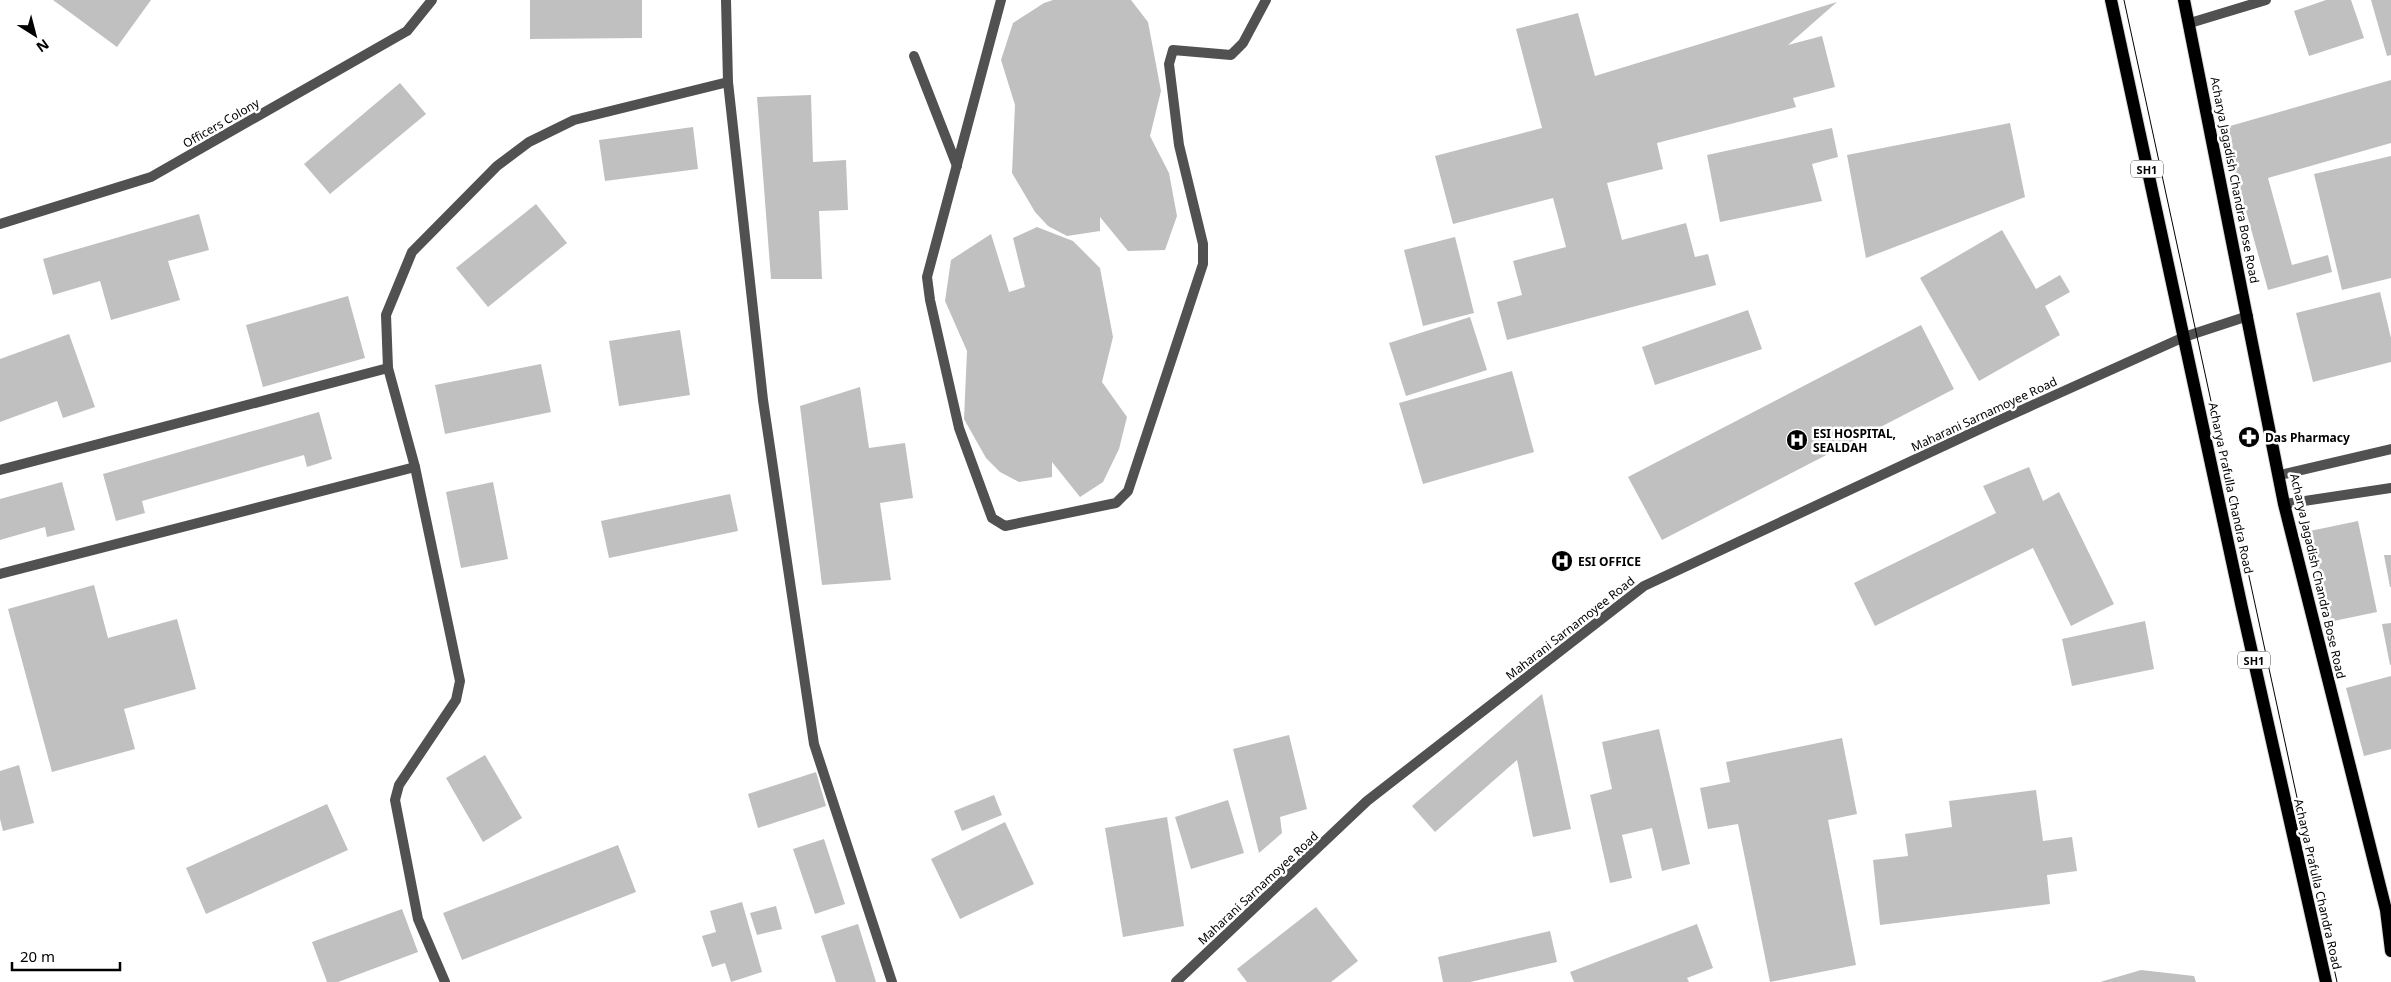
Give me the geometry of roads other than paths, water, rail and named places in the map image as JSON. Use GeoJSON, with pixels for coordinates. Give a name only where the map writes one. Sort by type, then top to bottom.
{"type":"FeatureCollection","features":[{"type":"Feature","properties":{"kind":"main road","name":"Acharya Prafulla Chandra Road"},"geometry":{"type":"LineString","coordinates":[[2111,0],[2326,982]]}},
{"type":"Feature","properties":{"kind":"main road","name":"Acharya Jagadish Chandra Bose Road"},"geometry":{"type":"LineString","coordinates":[[2184,0],[2280,475],[2284,504],[2389,909],[2391,951]]}},
{"type":"Feature","properties":{"kind":"street","name":"Officers Colony"},"geometry":{"type":"LineString","coordinates":[[0,224],[151,178],[406,31],[432,0]]}},
{"type":"Feature","properties":{"kind":"street"},"geometry":{"type":"LineString","coordinates":[[726,0],[728,82],[763,400],[814,744],[892,982]]}},
{"type":"Feature","properties":{"kind":"street"},"geometry":{"type":"LineString","coordinates":[[1002,0],[927,277],[930,300],[959,428],[992,518],[1005,526],[1116,503],[1128,491],[1203,264],[1203,244],[1179,145],[1169,64],[1174,50],[1231,55],[1243,43],[1266,0]]}},
{"type":"Feature","properties":{"kind":"street"},"geometry":{"type":"LineString","coordinates":[[2190,23],[2266,0]]}},
{"type":"Feature","properties":{"kind":"street"},"geometry":{"type":"LineString","coordinates":[[914,56],[957,166]]}},
{"type":"Feature","properties":{"kind":"street"},"geometry":{"type":"LineString","coordinates":[[445,982],[418,919],[395,800],[399,785],[456,700],[460,681],[415,467],[388,368],[386,315],[412,252],[497,166],[529,142],[574,120],[728,82]]}},
{"type":"Feature","properties":{"kind":"street","name":"Maharani Sarnamoyee Road"},"geometry":{"type":"LineString","coordinates":[[1176,982],[1367,801],[1644,586],[1995,422],[2184,337],[2248,316]]}},
{"type":"Feature","properties":{"kind":"street"},"geometry":{"type":"LineString","coordinates":[[0,470],[388,368]]}},
{"type":"Feature","properties":{"kind":"street"},"geometry":{"type":"LineString","coordinates":[[2280,475],[2391,449]]}},
{"type":"Feature","properties":{"kind":"street"},"geometry":{"type":"LineString","coordinates":[[0,574],[415,467]]}},
{"type":"Feature","properties":{"kind":"street"},"geometry":{"type":"LineString","coordinates":[[2284,504],[2391,488]]}},
{"type":"Feature","properties":{"kind":"tram line"},"geometry":{"type":"LineString","coordinates":[[2111,0],[2324,982]]}},
{"type":"Feature","properties":{"kind":"tram line"},"geometry":{"type":"LineString","coordinates":[[2124,0],[2337,982]]}},
{"type":"Feature","properties":{"kind":"place","name":"Das Pharmacy"},"geometry":{"type":"Point","coordinates":[2249,437]}},
{"type":"Feature","properties":{"kind":"place","name":"ESI HOSPITAL, SEALDAH"},"geometry":{"type":"Point","coordinates":[1797,440]}},
{"type":"Feature","properties":{"kind":"place","name":"ESI OFFICE"},"geometry":{"type":"Point","coordinates":[1562,561]}}]}
